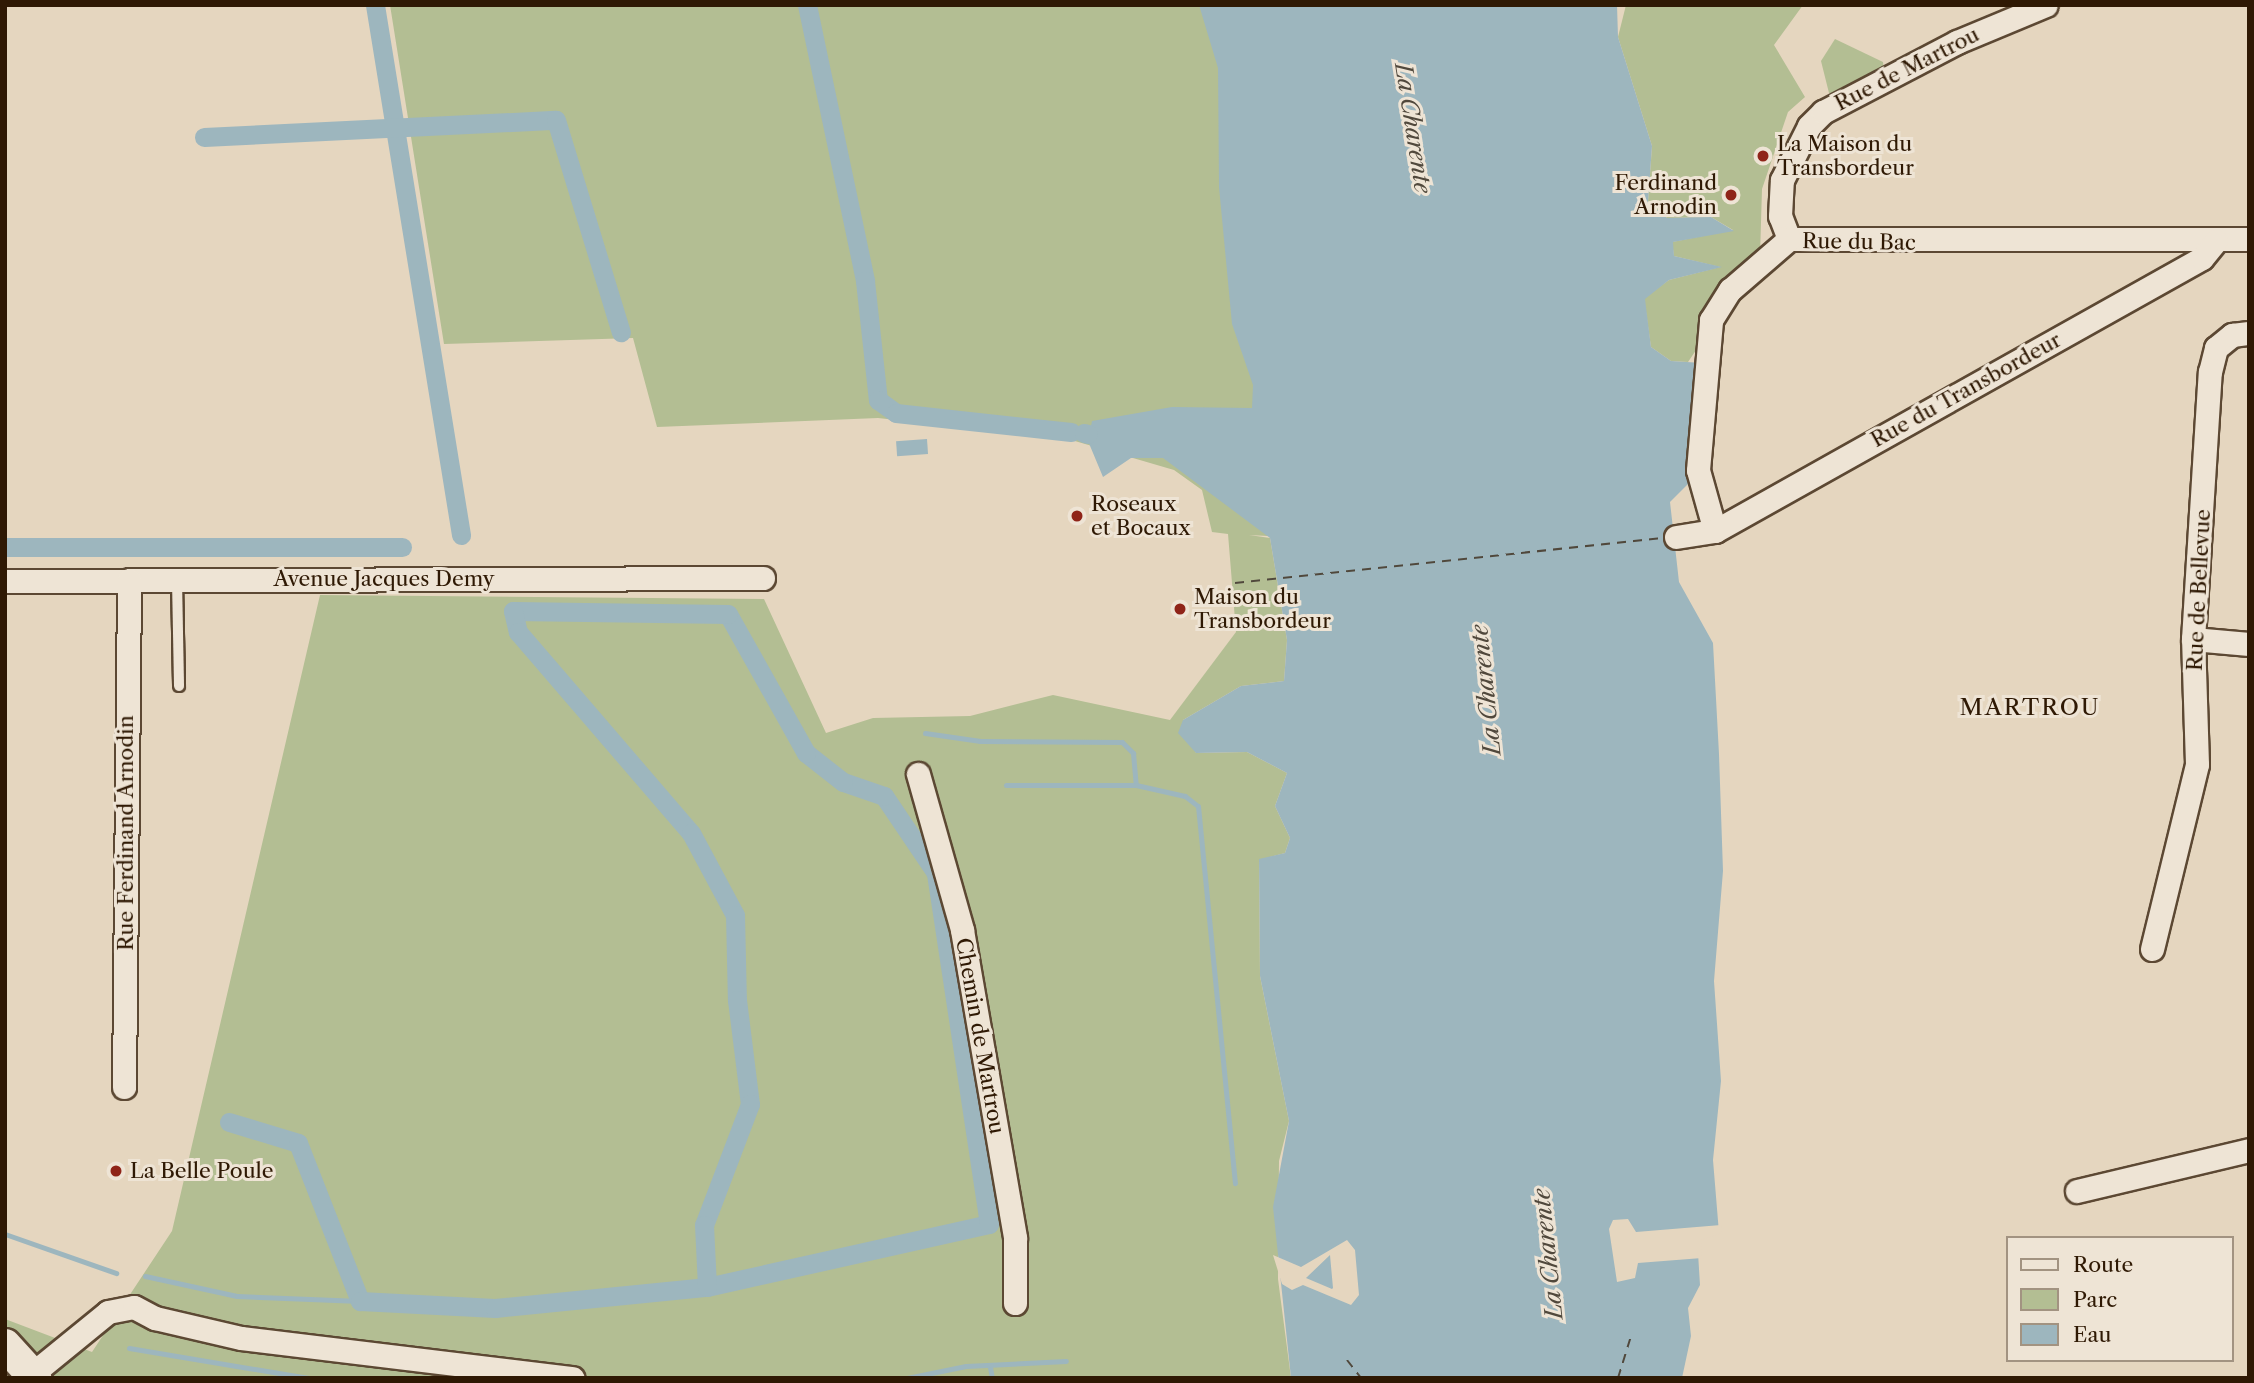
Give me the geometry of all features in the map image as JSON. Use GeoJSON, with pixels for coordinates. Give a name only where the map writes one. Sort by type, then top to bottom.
{"type":"FeatureCollection","features":[{"type":"Feature","properties":{"kind":"main road"},"geometry":{"type":"LineString","coordinates":[[5,1345],[33,1376]]}},
{"type":"Feature","properties":{"kind":"street","name":"Rue de Martrou"},"geometry":{"type":"LineString","coordinates":[[1789,239],[1780,216],[1782,180],[1809,126],[1823,112],[1957,42],[2046,5]]}},
{"type":"Feature","properties":{"kind":"street","name":"Rue du Bac"},"geometry":{"type":"LineString","coordinates":[[1715,531],[1698,470],[1711,320],[1730,290],[1789,239],[2216,241]]}},
{"type":"Feature","properties":{"kind":"street"},"geometry":{"type":"LineString","coordinates":[[2216,241],[2249,240]]}},
{"type":"Feature","properties":{"kind":"street","name":"Rue du Transbordeur"},"geometry":{"type":"LineString","coordinates":[[1676,537],[1715,531],[2202,258],[2216,241]]}},
{"type":"Feature","properties":{"kind":"street","name":"Rue de Bellevue"},"geometry":{"type":"LineString","coordinates":[[2152,949],[2197,764],[2193,639],[2210,372],[2216,348],[2232,335],[2249,333]]}},
{"type":"Feature","properties":{"kind":"street","name":"Avenue Jacques Demy"},"geometry":{"type":"LineString","coordinates":[[5,581],[763,578]]}},
{"type":"Feature","properties":{"kind":"street","name":"Rue Ferdinand Arnodin"},"geometry":{"type":"LineString","coordinates":[[124,1087],[129,580]]}},
{"type":"Feature","properties":{"kind":"street"},"geometry":{"type":"LineString","coordinates":[[2193,639],[2249,644]]}},
{"type":"Feature","properties":{"kind":"street","name":"Chemin de Martrou"},"geometry":{"type":"LineString","coordinates":[[918,774],[962,930],[1015,1237],[1015,1303]]}},
{"type":"Feature","properties":{"kind":"street"},"geometry":{"type":"LineString","coordinates":[[2077,1191],[2249,1150]]}},
{"type":"Feature","properties":{"kind":"street"},"geometry":{"type":"LineString","coordinates":[[33,1376],[108,1311],[134,1307],[155,1318],[242,1338],[573,1378]]}},
{"type":"Feature","properties":{"kind":"lane"},"geometry":{"type":"LineString","coordinates":[[177,580],[179,686]]}},
{"type":"Feature","properties":{"kind":"green space"},"geometry":{"type":"Polygon","coordinates":[[[390,5],[1217,5],[1257,420],[1191,455],[1268,536],[1249,535],[1270,538],[1287,640],[1284,681],[1241,686],[1183,720],[1196,753],[1247,752],[1287,773],[1275,806],[1290,838],[1285,853],[1259,860],[1260,976],[1289,1121],[1279,1161],[1278,1279],[1291,1378],[5,1378],[5,1319],[92,1352],[172,1231],[320,595],[764,599],[826,733],[873,718],[970,716],[1053,695],[1170,720],[1236,632],[1228,534],[1212,532],[1202,490],[1174,470],[1068,439],[878,418],[657,427],[633,338],[444,344],[390,5]]]}},
{"type":"Feature","properties":{"kind":"green space"},"geometry":{"type":"Polygon","coordinates":[[[1626,5],[1803,5],[1774,45],[1805,97],[1788,112],[1762,189],[1760,256],[1688,362],[1671,361],[1651,347],[1644,298],[1669,280],[1720,267],[1674,256],[1672,242],[1733,230],[1711,217],[1667,218],[1648,202],[1652,146],[1618,37],[1626,5]]]}},
{"type":"Feature","properties":{"kind":"green space"},"geometry":{"type":"Polygon","coordinates":[[[1835,39],[1883,62],[1884,70],[1836,96],[1829,93],[1821,61],[1835,39]]]}},
{"type":"Feature","properties":{"kind":"water","name":"La Charente"},"geometry":{"type":"Polygon","coordinates":[[[1199,5],[1617,5],[1618,37],[1652,146],[1648,202],[1667,218],[1711,217],[1734,231],[1673,242],[1674,256],[1722,267],[1669,280],[1645,299],[1651,347],[1671,361],[1702,363],[1692,394],[1689,483],[1670,502],[1679,582],[1713,643],[1719,754],[1723,871],[1714,981],[1721,1081],[1713,1160],[1719,1233],[1697,1237],[1700,1285],[1688,1308],[1691,1336],[1682,1378],[1291,1378],[1273,1207],[1289,1121],[1260,976],[1259,859],[1285,853],[1290,838],[1275,806],[1287,773],[1247,752],[1196,753],[1178,733],[1183,720],[1241,686],[1284,681],[1287,640],[1270,538],[1163,458],[1131,458],[1103,477],[1088,441],[1092,421],[1172,407],[1252,408],[1253,385],[1232,324],[1219,187],[1218,68],[1199,5]]]}},
{"type":"Feature","properties":{"kind":"water"},"geometry":{"type":"Polygon","coordinates":[[[927,439],[928,454],[897,456],[896,441],[927,439]]]}},
{"type":"Feature","properties":{"kind":"pier"},"geometry":{"type":"Polygon","coordinates":[[[1628,1219],[1636,1232],[1721,1225],[1722,1233],[1701,1240],[1702,1258],[1638,1263],[1635,1278],[1617,1282],[1609,1229],[1613,1220],[1628,1219]]]}},
{"type":"Feature","properties":{"kind":"pier"},"geometry":{"type":"Polygon","coordinates":[[[1347,1240],[1355,1250],[1359,1295],[1351,1305],[1303,1285],[1292,1290],[1282,1284],[1273,1255],[1301,1267],[1347,1240]],[[1330,1255],[1306,1278],[1333,1288],[1330,1255]]]}},
{"type":"Feature","properties":{"kind":"waterway"},"geometry":{"type":"LineString","coordinates":[[375,5],[461,535]]}},
{"type":"Feature","properties":{"kind":"waterway"},"geometry":{"type":"LineString","coordinates":[[807,5],[865,281],[878,400],[896,413],[1071,432]]}},
{"type":"Feature","properties":{"kind":"waterway"},"geometry":{"type":"LineString","coordinates":[[204,137],[556,120],[621,332]]}},
{"type":"Feature","properties":{"kind":"waterway"},"geometry":{"type":"LineString","coordinates":[[1084,433],[1088,434]]}},
{"type":"Feature","properties":{"kind":"waterway"},"geometry":{"type":"LineString","coordinates":[[5,547],[402,547]]}},
{"type":"Feature","properties":{"kind":"waterway"},"geometry":{"type":"LineString","coordinates":[[229,1122],[298,1143],[360,1301],[495,1308],[707,1287],[989,1224],[936,873],[884,796],[843,782],[806,753],[728,614],[513,611],[518,632],[691,833],[735,915],[737,1000],[750,1104],[704,1225],[707,1287]]}},
{"type":"Feature","properties":{"kind":"waterway"},"geometry":{"type":"LineString","coordinates":[[925,733],[980,741],[1122,742],[1133,753],[1136,785]]}},
{"type":"Feature","properties":{"kind":"waterway"},"geometry":{"type":"LineString","coordinates":[[1006,785],[1136,785],[1185,796],[1198,806],[1235,1183]]}},
{"type":"Feature","properties":{"kind":"waterway"},"geometry":{"type":"LineString","coordinates":[[5,1234],[116,1273]]}},
{"type":"Feature","properties":{"kind":"waterway"},"geometry":{"type":"LineString","coordinates":[[145,1276],[237,1296],[360,1301]]}},
{"type":"Feature","properties":{"kind":"waterway"},"geometry":{"type":"LineString","coordinates":[[129,1348],[309,1378]]}},
{"type":"Feature","properties":{"kind":"waterway"},"geometry":{"type":"LineString","coordinates":[[907,1378],[966,1366],[1066,1361]]}},
{"type":"Feature","properties":{"kind":"waterway"},"geometry":{"type":"LineString","coordinates":[[990,1367],[992,1378]]}},
{"type":"Feature","properties":{"kind":"ferry route"},"geometry":{"type":"LineString","coordinates":[[1235,583],[1665,538]]}},
{"type":"Feature","properties":{"kind":"ferry route"},"geometry":{"type":"LineString","coordinates":[[1618,1378],[1631,1336]]}},
{"type":"Feature","properties":{"kind":"ferry route"},"geometry":{"type":"LineString","coordinates":[[1347,1360],[1361,1378]]}},
{"type":"Feature","properties":{"kind":"place","name":"La Maison du Transbordeur"},"geometry":{"type":"Point","coordinates":[1763,156]}},
{"type":"Feature","properties":{"kind":"place","name":"Ferdinand Arnodin"},"geometry":{"type":"Point","coordinates":[1731,195]}},
{"type":"Feature","properties":{"kind":"place","name":"Roseaux et Bocaux"},"geometry":{"type":"Point","coordinates":[1077,516]}},
{"type":"Feature","properties":{"kind":"place","name":"Maison du Transbordeur"},"geometry":{"type":"Point","coordinates":[1180,609]}},
{"type":"Feature","properties":{"kind":"place","name":"La Belle Poule"},"geometry":{"type":"Point","coordinates":[116,1171]}},
{"type":"Feature","properties":{"kind":"district","name":"MARTROU"},"geometry":{"type":"Point","coordinates":[2030,707]}}]}
